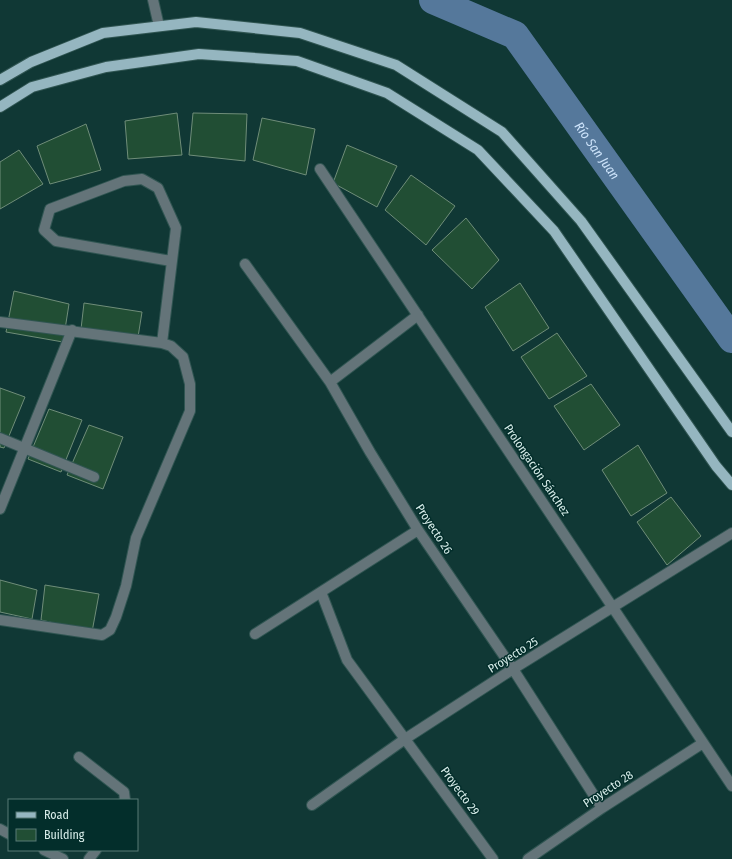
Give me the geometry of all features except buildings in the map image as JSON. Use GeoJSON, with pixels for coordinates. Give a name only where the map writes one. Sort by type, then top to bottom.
{"type":"FeatureCollection","features":[{"type":"Feature","properties":{"kind":"main road"},"geometry":{"type":"LineString","coordinates":[[0,80],[31,62],[102,34],[196,22],[300,33],[396,65],[502,132],[581,221],[732,432]]}},
{"type":"Feature","properties":{"kind":"main road"},"geometry":{"type":"LineString","coordinates":[[0,107],[32,87],[106,67],[199,54],[297,61],[387,93],[478,150],[554,231],[716,466],[732,484]]}},
{"type":"Feature","properties":{"kind":"street"},"geometry":{"type":"LineString","coordinates":[[153,0],[159,26]]}},
{"type":"Feature","properties":{"kind":"street","name":"Prolongación Sánchez"},"geometry":{"type":"LineString","coordinates":[[320,169],[732,786]]}},
{"type":"Feature","properties":{"kind":"street"},"geometry":{"type":"LineString","coordinates":[[162,343],[176,228],[158,188],[142,179],[124,182],[50,209],[44,230],[56,241],[171,261]]}},
{"type":"Feature","properties":{"kind":"street","name":"Proyecto 26"},"geometry":{"type":"LineString","coordinates":[[245,264],[330,382],[418,530],[513,670],[602,808]]}},
{"type":"Feature","properties":{"kind":"street"},"geometry":{"type":"LineString","coordinates":[[330,382],[418,315]]}},
{"type":"Feature","properties":{"kind":"street"},"geometry":{"type":"LineString","coordinates":[[0,322],[72,330],[162,343],[171,346],[183,357],[190,384],[190,412],[136,538],[126,586],[110,630],[102,635],[0,620]]}},
{"type":"Feature","properties":{"kind":"street"},"geometry":{"type":"LineString","coordinates":[[0,509],[72,330]]}},
{"type":"Feature","properties":{"kind":"street"},"geometry":{"type":"LineString","coordinates":[[0,438],[94,477]]}},
{"type":"Feature","properties":{"kind":"street"},"geometry":{"type":"LineString","coordinates":[[255,634],[418,530]]}},
{"type":"Feature","properties":{"kind":"street","name":"Proyecto 25"},"geometry":{"type":"LineString","coordinates":[[312,805],[406,739],[732,533]]}},
{"type":"Feature","properties":{"kind":"street","name":"Proyecto 29"},"geometry":{"type":"LineString","coordinates":[[320,592],[347,660],[493,859]]}},
{"type":"Feature","properties":{"kind":"street","name":"Proyecto 28"},"geometry":{"type":"LineString","coordinates":[[528,859],[602,808],[703,743]]}},
{"type":"Feature","properties":{"kind":"street"},"geometry":{"type":"LineString","coordinates":[[79,757],[124,792],[125,799]]}},
{"type":"Feature","properties":{"kind":"street"},"geometry":{"type":"LineString","coordinates":[[46,851],[63,859]]}},
{"type":"Feature","properties":{"kind":"street"},"geometry":{"type":"LineString","coordinates":[[89,859],[95,851]]}},
{"type":"Feature","properties":{"kind":"waterway","name":"Río San Juan"},"geometry":{"type":"LineString","coordinates":[[433,0],[515,35],[732,339]]}}]}
